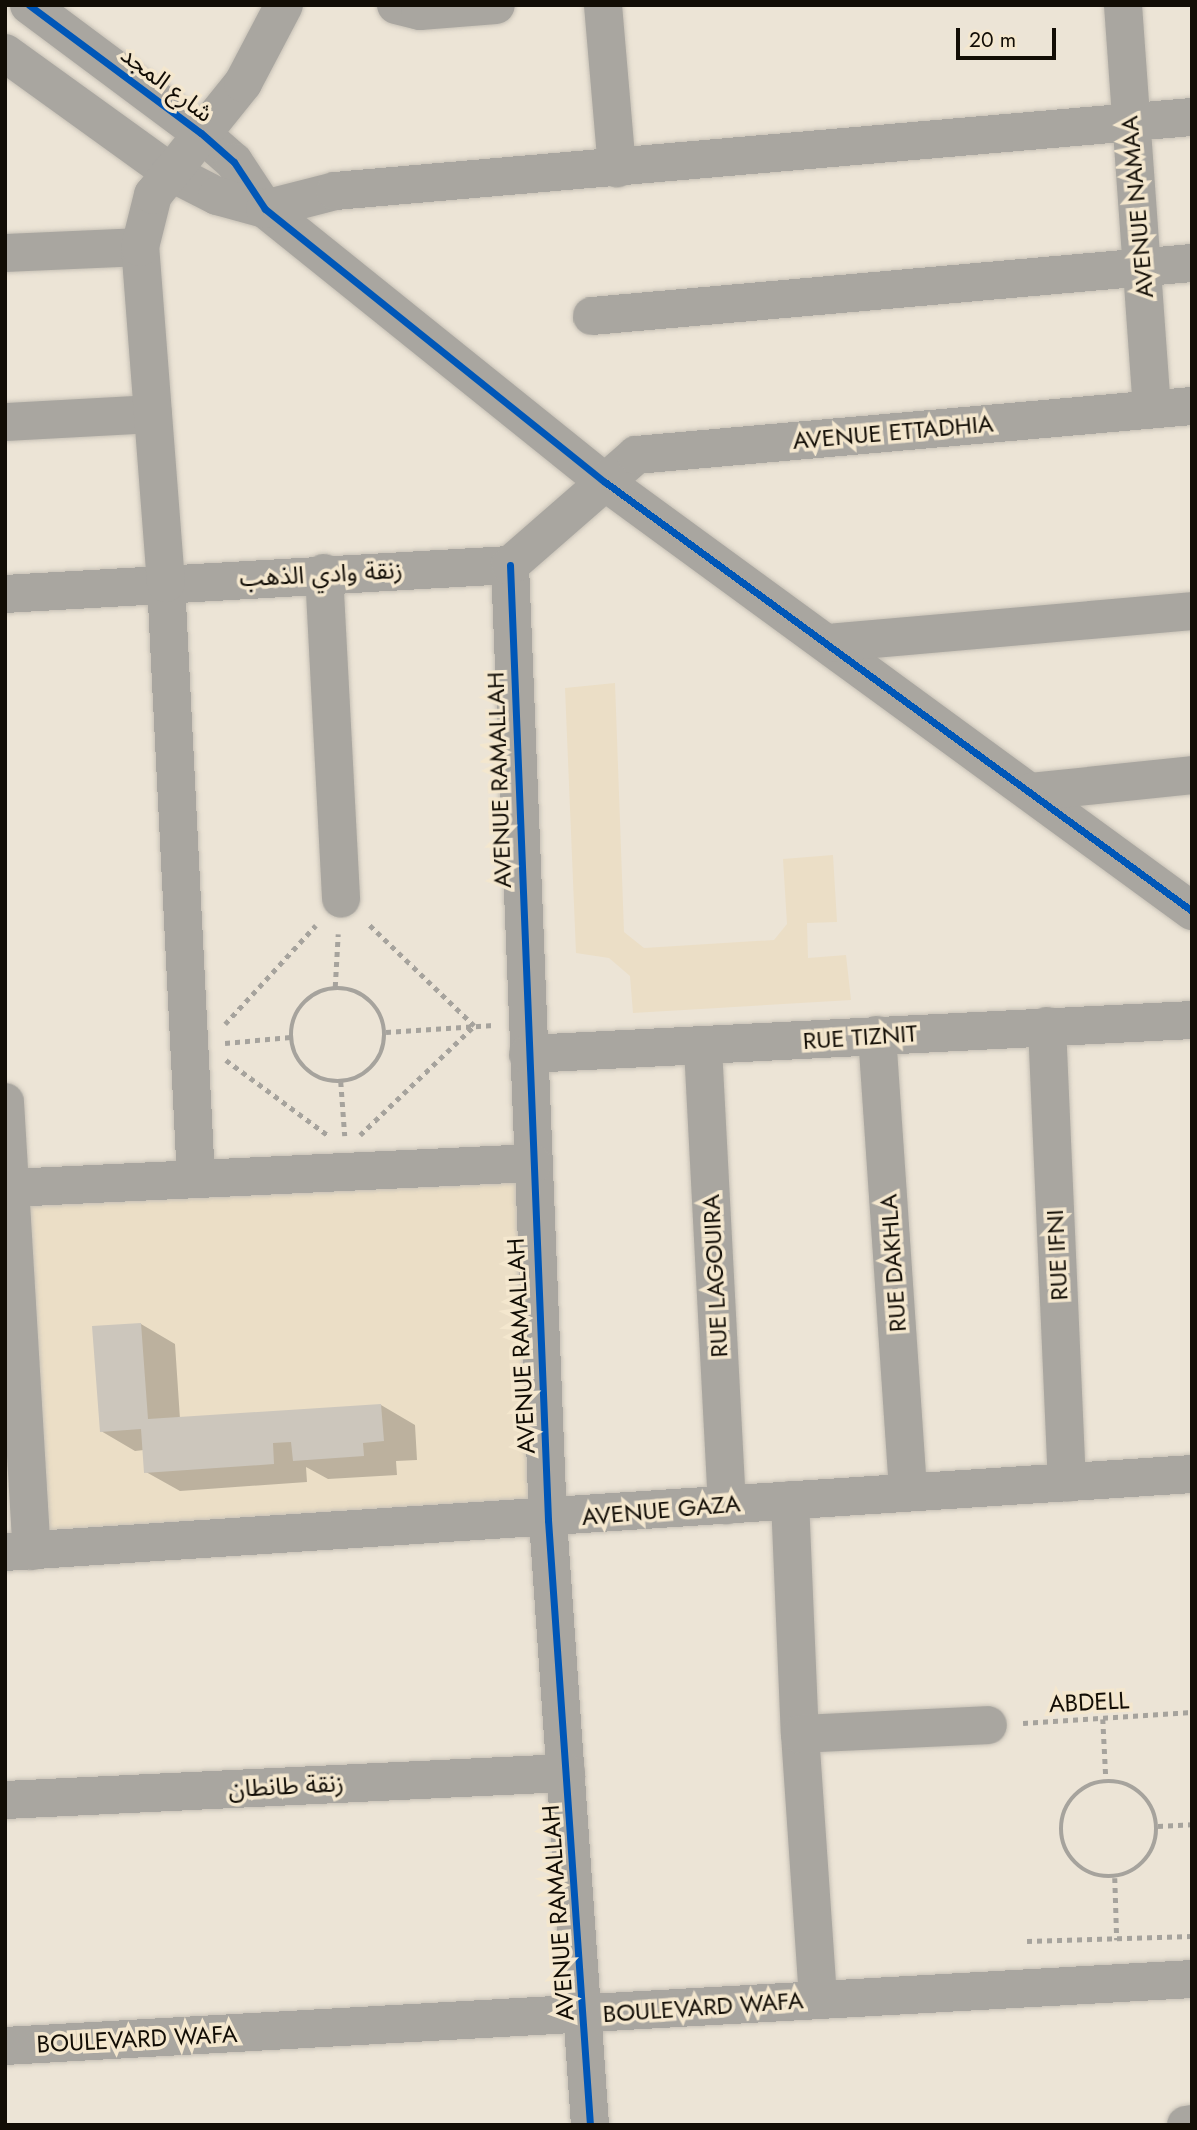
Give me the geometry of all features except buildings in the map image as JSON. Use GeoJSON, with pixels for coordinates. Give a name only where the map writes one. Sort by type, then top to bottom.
{"type":"FeatureCollection","features":[{"type":"Feature","properties":{"kind":"street","name":"شارع المجد"},"geometry":{"type":"LineString","coordinates":[[29,5],[201,133],[234,162],[265,209]]}},
{"type":"Feature","properties":{"kind":"street"},"geometry":{"type":"LineString","coordinates":[[196,1179],[197,1046],[140,247],[153,195],[243,83],[284,5]]}},
{"type":"Feature","properties":{"kind":"street"},"geometry":{"type":"LineString","coordinates":[[396,5],[420,11],[496,5]]}},
{"type":"Feature","properties":{"kind":"street"},"geometry":{"type":"LineString","coordinates":[[603,5],[617,167]]}},
{"type":"Feature","properties":{"kind":"street","name":"AVENUE NAMAA"},"geometry":{"type":"LineString","coordinates":[[1123,5],[1129,123],[1152,408]]}},
{"type":"Feature","properties":{"kind":"street"},"geometry":{"type":"LineString","coordinates":[[14,66],[170,172],[217,196],[265,209],[605,482],[1192,911]]}},
{"type":"Feature","properties":{"kind":"street"},"geometry":{"type":"LineString","coordinates":[[265,209],[335,191],[1192,117]]}},
{"type":"Feature","properties":{"kind":"street"},"geometry":{"type":"LineString","coordinates":[[5,253],[140,247]]}},
{"type":"Feature","properties":{"kind":"street"},"geometry":{"type":"LineString","coordinates":[[592,316],[1192,263]]}},
{"type":"Feature","properties":{"kind":"street","name":"AVENUE ETTADHIA"},"geometry":{"type":"LineString","coordinates":[[605,482],[636,455],[1192,406]]}},
{"type":"Feature","properties":{"kind":"street"},"geometry":{"type":"LineString","coordinates":[[5,422],[153,414]]}},
{"type":"Feature","properties":{"kind":"street"},"geometry":{"type":"LineString","coordinates":[[510,565],[605,482]]}},
{"type":"Feature","properties":{"kind":"street","name":"زنقة وادي الذهب"},"geometry":{"type":"LineString","coordinates":[[5,594],[324,573],[510,565]]}},
{"type":"Feature","properties":{"kind":"street","name":"AVENUE RAMALLAH"},"geometry":{"type":"LineString","coordinates":[[510,565],[548,1520],[585,2014],[590,2125]]}},
{"type":"Feature","properties":{"kind":"street"},"geometry":{"type":"LineString","coordinates":[[324,573],[341,899]]}},
{"type":"Feature","properties":{"kind":"street"},"geometry":{"type":"LineString","coordinates":[[828,643],[1192,611]]}},
{"type":"Feature","properties":{"kind":"street"},"geometry":{"type":"LineString","coordinates":[[1031,792],[1192,775]]}},
{"type":"Feature","properties":{"kind":"street","name":"RUE TIZNIT"},"geometry":{"type":"LineString","coordinates":[[528,1039],[703,1048],[877,1035],[1192,1020]]}},
{"type":"Feature","properties":{"kind":"street","name":"RUE IFNI"},"geometry":{"type":"LineString","coordinates":[[1047,1026],[1067,1483]]}},
{"type":"Feature","properties":{"kind":"street","name":"RUE DAKHLA"},"geometry":{"type":"LineString","coordinates":[[877,1035],[908,1491]]}},
{"type":"Feature","properties":{"kind":"street","name":"RUE LAGOUIRA"},"geometry":{"type":"LineString","coordinates":[[703,1048],[727,1505]]}},
{"type":"Feature","properties":{"kind":"street"},"geometry":{"type":"LineString","coordinates":[[5,1102],[10,1188],[19,1552]]}},
{"type":"Feature","properties":{"kind":"street"},"geometry":{"type":"LineString","coordinates":[[10,1188],[196,1179],[348,1159],[532,1163]]}},
{"type":"Feature","properties":{"kind":"street","name":"AVENUE GAZA"},"geometry":{"type":"LineString","coordinates":[[19,1552],[548,1520],[908,1491],[1192,1474]]}},
{"type":"Feature","properties":{"kind":"street"},"geometry":{"type":"LineString","coordinates":[[790,1500],[800,1734],[818,1999]]}},
{"type":"Feature","properties":{"kind":"street"},"geometry":{"type":"LineString","coordinates":[[800,1734],[988,1724]]}},
{"type":"Feature","properties":{"kind":"street","name":"زنقة طانطان"},"geometry":{"type":"LineString","coordinates":[[5,1800],[566,1773]]}},
{"type":"Feature","properties":{"kind":"street","name":"BOULEVARD WAFA"},"geometry":{"type":"LineString","coordinates":[[5,2046],[1192,1979]]}},
{"type":"Feature","properties":{"kind":"street"},"geometry":{"type":"LineString","coordinates":[[1186,2125],[1192,2124]]}},
{"type":"Feature","properties":{"kind":"path"},"geometry":{"type":"LineString","coordinates":[[341,899],[474,1026]]}},
{"type":"Feature","properties":{"kind":"path"},"geometry":{"type":"LineString","coordinates":[[335,987],[341,899]]}},
{"type":"Feature","properties":{"kind":"path"},"geometry":{"type":"LineString","coordinates":[[197,1046],[341,899]]}},
{"type":"Feature","properties":{"kind":"path"},"geometry":{"type":"LineString","coordinates":[[335,987],[364,995],[375,1004],[386,1032],[379,1061],[356,1079],[341,1082],[326,1081],[301,1065],[291,1037],[298,1008],[308,998],[335,987]]}},
{"type":"Feature","properties":{"kind":"path"},"geometry":{"type":"LineString","coordinates":[[348,1159],[474,1026]]}},
{"type":"Feature","properties":{"kind":"path"},"geometry":{"type":"LineString","coordinates":[[386,1032],[474,1026],[528,1039]]}},
{"type":"Feature","properties":{"kind":"path"},"geometry":{"type":"LineString","coordinates":[[197,1046],[291,1037]]}},
{"type":"Feature","properties":{"kind":"path"},"geometry":{"type":"LineString","coordinates":[[197,1046],[348,1159]]}},
{"type":"Feature","properties":{"kind":"path"},"geometry":{"type":"LineString","coordinates":[[341,1082],[348,1159]]}},
{"type":"Feature","properties":{"kind":"path"},"geometry":{"type":"LineString","coordinates":[[1103,1719],[1106,1778]]}},
{"type":"Feature","properties":{"kind":"path"},"geometry":{"type":"LineString","coordinates":[[1106,1778],[1138,1792],[1151,1805],[1158,1826],[1146,1859],[1115,1878]]}},
{"type":"Feature","properties":{"kind":"path"},"geometry":{"type":"LineString","coordinates":[[1106,1778],[1068,1804],[1059,1835],[1065,1850],[1078,1864],[1115,1878]]}},
{"type":"Feature","properties":{"kind":"path"},"geometry":{"type":"LineString","coordinates":[[1158,1826],[1192,1824]]}},
{"type":"Feature","properties":{"kind":"path"},"geometry":{"type":"LineString","coordinates":[[1115,1878],[1117,1940]]}},
{"type":"Feature","properties":{"kind":"path"},"geometry":{"type":"LineString","coordinates":[[1027,1941],[1192,1936]]}},
{"type":"Feature","properties":{"kind":"shaded area"},"geometry":{"type":"Polygon","coordinates":[[[615,683],[624,932],[644,948],[774,940],[787,924],[783,859],[833,855],[837,922],[807,923],[808,958],[846,955],[851,1000],[633,1013],[630,976],[609,958],[576,953],[565,688],[615,683]]]}},
{"type":"Feature","properties":{"kind":"shaded area"},"geometry":{"type":"Polygon","coordinates":[[[532,1163],[548,1520],[32,1551],[10,1189],[532,1163]]]}},
{"type":"Feature","properties":{"kind":"cycle path"},"geometry":{"type":"LineString","coordinates":[[29,5],[201,133],[234,162],[265,209],[605,482],[1192,911]]}},
{"type":"Feature","properties":{"kind":"cycle path"},"geometry":{"type":"LineString","coordinates":[[510,565],[548,1520],[590,2125]]}}]}
